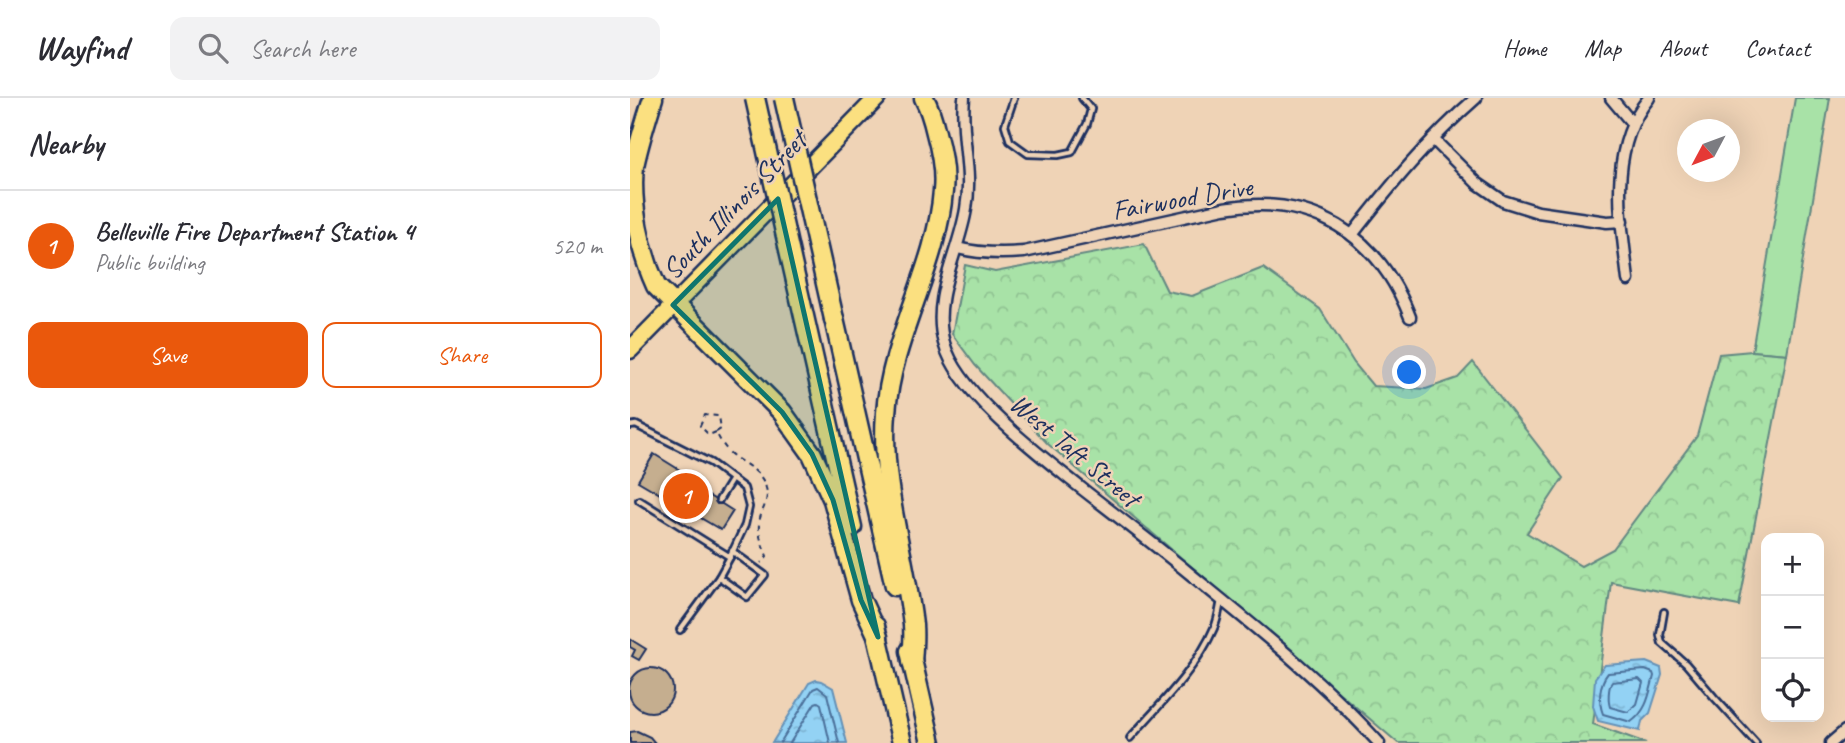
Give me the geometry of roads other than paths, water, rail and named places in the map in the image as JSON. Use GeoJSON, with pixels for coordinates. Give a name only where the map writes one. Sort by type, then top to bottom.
{"type":"FeatureCollection","features":[{"type":"Feature","properties":{"kind":"highway"},"geometry":{"type":"LineString","coordinates":[[653,98],[634,168],[633,209],[646,266],[656,286],[782,412],[812,454],[833,500],[861,600],[878,637]]}},
{"type":"Feature","properties":{"kind":"highway"},"geometry":{"type":"LineString","coordinates":[[755,98],[901,743]]}},
{"type":"Feature","properties":{"kind":"highway"},"geometry":{"type":"LineString","coordinates":[[784,98],[931,743]]}},
{"type":"Feature","properties":{"kind":"highway"},"geometry":{"type":"LineString","coordinates":[[912,662],[913,627],[887,477],[885,433],[891,380],[935,236],[943,190],[940,149],[928,102]]}},
{"type":"Feature","properties":{"kind":"main road","name":"South Illinois Street"},"geometry":{"type":"LineString","coordinates":[[630,350],[877,98]]}},
{"type":"Feature","properties":{"kind":"street","name":"West Taft Street"},"geometry":{"type":"LineString","coordinates":[[964,98],[963,124],[969,189],[963,228],[943,294],[941,314],[944,343],[964,380],[975,394],[1036,452],[1222,600],[1327,690],[1379,743]]}},
{"type":"Feature","properties":{"kind":"street"},"geometry":{"type":"LineString","coordinates":[[1352,235],[1450,120],[1476,98]]}},
{"type":"Feature","properties":{"kind":"street"},"geometry":{"type":"LineString","coordinates":[[1611,98],[1632,122]]}},
{"type":"Feature","properties":{"kind":"street"},"geometry":{"type":"LineString","coordinates":[[1628,280],[1622,221],[1621,163],[1632,122],[1649,98]]}},
{"type":"Feature","properties":{"kind":"street"},"geometry":{"type":"LineString","coordinates":[[1433,139],[1477,183],[1503,201],[1538,212],[1607,222],[1622,221]]}},
{"type":"Feature","properties":{"kind":"street","name":"Fairwood Drive"},"geometry":{"type":"LineString","coordinates":[[957,248],[978,253],[1024,253],[1224,208],[1278,206],[1318,216],[1352,235],[1380,261],[1394,282],[1410,317]]}},
{"type":"Feature","properties":{"kind":"street"},"geometry":{"type":"LineString","coordinates":[[1831,743],[1845,731]]}},
{"type":"Feature","properties":{"kind":"lane"},"geometry":{"type":"LineString","coordinates":[[1014,98],[1005,125],[1010,141],[1028,154],[1058,155],[1072,152],[1087,124],[1091,109],[1082,98]]}},
{"type":"Feature","properties":{"kind":"lane"},"geometry":{"type":"LineString","coordinates":[[630,426],[636,425],[711,463],[744,488],[749,507],[745,525],[719,577],[680,629]]}},
{"type":"Feature","properties":{"kind":"lane"},"geometry":{"type":"LineString","coordinates":[[719,500],[732,479]]}},
{"type":"Feature","properties":{"kind":"lane"},"geometry":{"type":"LineString","coordinates":[[639,500],[765,575],[747,597],[719,577]]}},
{"type":"Feature","properties":{"kind":"lane"},"geometry":{"type":"LineString","coordinates":[[1130,738],[1178,683],[1206,645],[1216,625],[1222,600]]}},
{"type":"Feature","properties":{"kind":"lane"},"geometry":{"type":"LineString","coordinates":[[1664,612],[1660,635],[1662,643],[1686,664],[1756,743]]}},
{"type":"Feature","properties":{"kind":"water"},"geometry":{"type":"Polygon","coordinates":[[[1646,662],[1661,668],[1662,675],[1650,713],[1642,721],[1640,731],[1598,721],[1593,706],[1595,678],[1605,665],[1646,662]]]}},
{"type":"Feature","properties":{"kind":"water"},"geometry":{"type":"Polygon","coordinates":[[[816,680],[833,688],[847,743],[772,743],[809,683],[816,680]]]}},
{"type":"Feature","properties":{"kind":"place","name":"Belleville Fire Department Station 4"},"geometry":{"type":"Point","coordinates":[686,496]}}]}
